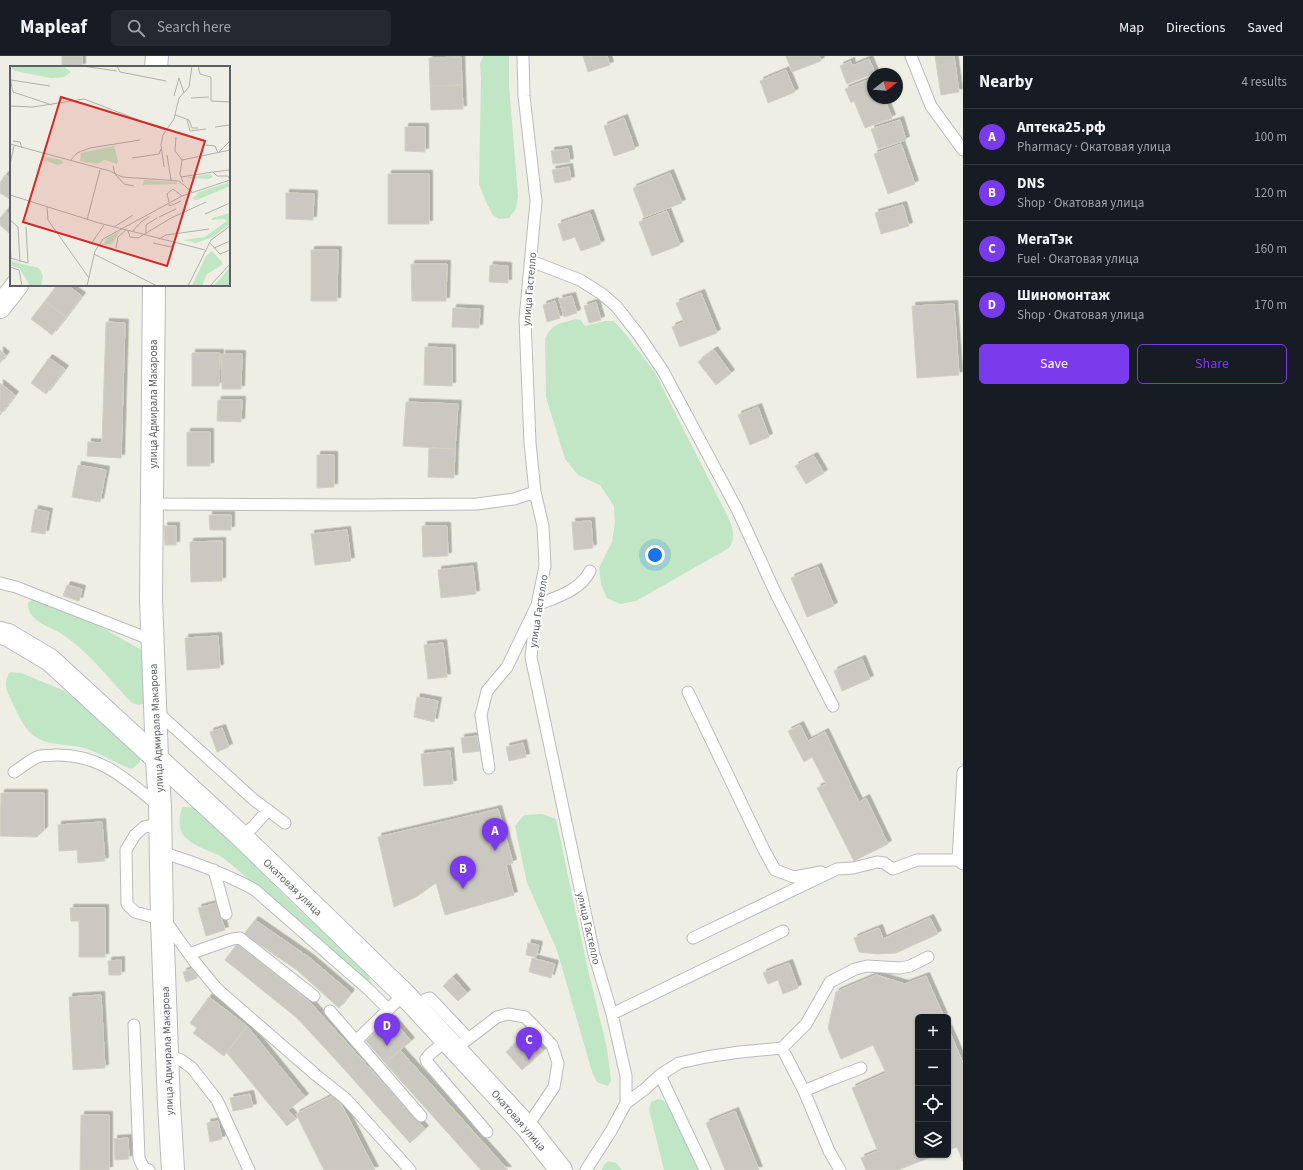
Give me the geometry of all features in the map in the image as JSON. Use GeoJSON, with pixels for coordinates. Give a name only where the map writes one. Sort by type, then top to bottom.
{"type":"FeatureCollection","features":[{"type":"Feature","properties":{"kind":"street"},"geometry":{"type":"LineString","coordinates":[[156,66],[157,56]]}},
{"type":"Feature","properties":{"kind":"street"},"geometry":{"type":"LineString","coordinates":[[0,307],[16,286]]}},
{"type":"Feature","properties":{"kind":"street","name":"улица Адмирала Макарова"},"geometry":{"type":"LineString","coordinates":[[154,286],[151,598],[157,758],[161,815],[162,921],[173,1170]]}},
{"type":"Feature","properties":{"kind":"street","name":"Окатовая улица"},"geometry":{"type":"LineString","coordinates":[[0,633],[8,635],[50,660],[241,836],[410,1001],[456,1042],[561,1170]]}},
{"type":"Feature","properties":{"kind":"lane","name":"улица Гастелло"},"geometry":{"type":"LineString","coordinates":[[523,56],[524,96],[536,201],[525,319],[530,442],[536,492],[543,526],[545,566],[537,605],[531,657],[594,954],[612,1014],[626,1076],[626,1103],[611,1131],[586,1170]]}},
{"type":"Feature","properties":{"kind":"lane"},"geometry":{"type":"LineString","coordinates":[[911,56],[931,106],[963,150]]}},
{"type":"Feature","properties":{"kind":"lane"},"geometry":{"type":"LineString","coordinates":[[531,261],[580,280],[602,294],[616,306],[638,334],[663,371],[737,509],[776,594],[833,706]]}},
{"type":"Feature","properties":{"kind":"lane"},"geometry":{"type":"LineString","coordinates":[[152,504],[477,504],[514,499],[536,492]]}},
{"type":"Feature","properties":{"kind":"lane"},"geometry":{"type":"LineString","coordinates":[[490,768],[481,715],[487,691],[507,667],[537,605],[569,592],[586,578],[590,571]]}},
{"type":"Feature","properties":{"kind":"lane"},"geometry":{"type":"LineString","coordinates":[[0,583],[16,587],[152,640]]}},
{"type":"Feature","properties":{"kind":"lane"},"geometry":{"type":"LineString","coordinates":[[688,692],[775,870],[794,877],[837,868],[853,868],[877,862],[884,863],[893,869],[917,860],[960,862],[963,772]]}},
{"type":"Feature","properties":{"kind":"lane"},"geometry":{"type":"LineString","coordinates":[[156,710],[254,800],[285,823]]}},
{"type":"Feature","properties":{"kind":"lane"},"geometry":{"type":"LineString","coordinates":[[14,772],[40,756],[68,755],[92,760],[118,774],[161,815],[135,834],[126,850],[126,893],[128,904],[131,909],[135,912],[162,921],[169,926],[217,989],[310,1070],[346,1099],[410,1170]]}},
{"type":"Feature","properties":{"kind":"lane"},"geometry":{"type":"LineString","coordinates":[[241,836],[268,810]]}},
{"type":"Feature","properties":{"kind":"lane"},"geometry":{"type":"LineString","coordinates":[[161,852],[214,870],[255,890],[368,988],[388,1009]]}},
{"type":"Feature","properties":{"kind":"lane"},"geometry":{"type":"LineString","coordinates":[[693,938],[837,868]]}},
{"type":"Feature","properties":{"kind":"lane"},"geometry":{"type":"LineString","coordinates":[[214,870],[226,914]]}},
{"type":"Feature","properties":{"kind":"lane"},"geometry":{"type":"LineString","coordinates":[[612,1014],[783,931]]}},
{"type":"Feature","properties":{"kind":"lane"},"geometry":{"type":"LineString","coordinates":[[189,954],[232,939],[240,938],[314,996]]}},
{"type":"Feature","properties":{"kind":"lane"},"geometry":{"type":"LineString","coordinates":[[626,1103],[645,1089],[660,1075],[679,1063],[706,1057],[782,1048],[806,1024],[830,982],[855,969],[867,966],[900,968],[910,966],[928,957]]}},
{"type":"Feature","properties":{"kind":"lane"},"geometry":{"type":"LineString","coordinates":[[356,1041],[388,1009],[410,1001]]}},
{"type":"Feature","properties":{"kind":"lane"},"geometry":{"type":"LineString","coordinates":[[330,1011],[421,1116]]}},
{"type":"Feature","properties":{"kind":"lane"},"geometry":{"type":"LineString","coordinates":[[487,1132],[426,1059],[430,1054],[456,1042],[497,1018],[508,1014],[525,1016],[552,1045],[558,1063],[554,1087],[527,1127]]}},
{"type":"Feature","properties":{"kind":"lane"},"geometry":{"type":"LineString","coordinates":[[134,1024],[139,1158],[141,1164],[149,1170]]}},
{"type":"Feature","properties":{"kind":"lane"},"geometry":{"type":"LineString","coordinates":[[782,1048],[804,1091],[829,1151],[840,1170]]}},
{"type":"Feature","properties":{"kind":"lane"},"geometry":{"type":"LineString","coordinates":[[167,1055],[181,1060],[192,1068],[217,1100],[249,1170]]}},
{"type":"Feature","properties":{"kind":"lane"},"geometry":{"type":"LineString","coordinates":[[804,1091],[861,1068]]}},
{"type":"Feature","properties":{"kind":"lane"},"geometry":{"type":"LineString","coordinates":[[660,1075],[705,1170]]}},
{"type":"Feature","properties":{"kind":"green space"},"geometry":{"type":"Polygon","coordinates":[[[483,56],[509,56],[509,85],[518,196],[516,209],[509,218],[499,219],[493,215],[479,184],[480,64],[483,56]]]}},
{"type":"Feature","properties":{"kind":"green space"},"geometry":{"type":"Polygon","coordinates":[[[576,319],[581,320],[585,326],[605,321],[614,321],[654,371],[729,519],[733,530],[733,541],[729,548],[636,601],[620,604],[607,598],[601,584],[599,568],[612,542],[615,522],[614,506],[600,485],[578,475],[565,459],[546,397],[545,339],[551,329],[558,324],[576,319]]]}},
{"type":"Feature","properties":{"kind":"green space"},"geometry":{"type":"Polygon","coordinates":[[[32,600],[60,607],[74,613],[140,649],[144,656],[145,704],[138,705],[132,703],[81,648],[62,634],[35,619],[31,614],[28,603],[32,600]]]}},
{"type":"Feature","properties":{"kind":"green space"},"geometry":{"type":"Polygon","coordinates":[[[9,673],[21,673],[65,691],[94,714],[140,757],[140,762],[132,769],[87,749],[48,742],[34,736],[29,732],[21,720],[8,692],[6,682],[9,673]]]}},
{"type":"Feature","properties":{"kind":"green space"},"geometry":{"type":"Polygon","coordinates":[[[182,808],[195,808],[200,811],[292,903],[366,972],[370,981],[349,965],[222,857],[190,842],[182,834],[179,823],[182,808]]]}},
{"type":"Feature","properties":{"kind":"green space"},"geometry":{"type":"Polygon","coordinates":[[[542,814],[556,819],[586,961],[607,1048],[611,1081],[608,1086],[597,1082],[592,1072],[557,950],[527,883],[515,826],[524,815],[542,814]]]}},
{"type":"Feature","properties":{"kind":"green space"},"geometry":{"type":"Polygon","coordinates":[[[658,1099],[663,1100],[671,1111],[698,1170],[664,1170],[649,1109],[651,1102],[658,1099]]]}},
{"type":"Feature","properties":{"kind":"green space"},"geometry":{"type":"Polygon","coordinates":[[[608,1161],[616,1163],[622,1170],[602,1170],[603,1166],[608,1161]]]}},
{"type":"Feature","properties":{"kind":"building"},"geometry":{"type":"Polygon","coordinates":[[[62,56],[82,56],[82,66],[62,66],[62,56]]]}},
{"type":"Feature","properties":{"kind":"building"},"geometry":{"type":"Polygon","coordinates":[[[583,56],[607,56],[610,65],[588,72],[583,56]]]}},
{"type":"Feature","properties":{"kind":"building"},"geometry":{"type":"Polygon","coordinates":[[[786,56],[819,56],[821,61],[792,72],[786,56]]]}},
{"type":"Feature","properties":{"kind":"building"},"geometry":{"type":"Polygon","coordinates":[[[935,56],[954,56],[959,92],[941,95],[935,56]]]}},
{"type":"Feature","properties":{"kind":"building"},"geometry":{"type":"Polygon","coordinates":[[[461,57],[462,85],[430,86],[429,58],[461,57]]]}},
{"type":"Feature","properties":{"kind":"building"},"geometry":{"type":"Polygon","coordinates":[[[869,59],[873,68],[867,68],[867,76],[847,84],[840,66],[851,61],[852,66],[869,59]]]}},
{"type":"Feature","properties":{"kind":"building"},"geometry":{"type":"Polygon","coordinates":[[[786,70],[795,92],[768,103],[760,81],[786,70]]]}},
{"type":"Feature","properties":{"kind":"building"},"geometry":{"type":"Polygon","coordinates":[[[867,80],[867,104],[886,104],[892,118],[865,128],[854,101],[851,103],[845,89],[867,80]]]}},
{"type":"Feature","properties":{"kind":"building"},"geometry":{"type":"Polygon","coordinates":[[[462,85],[463,109],[431,110],[430,86],[462,85]]]}},
{"type":"Feature","properties":{"kind":"building"},"geometry":{"type":"Polygon","coordinates":[[[624,118],[635,149],[614,156],[604,126],[624,118]]]}},
{"type":"Feature","properties":{"kind":"building"},"geometry":{"type":"Polygon","coordinates":[[[900,120],[906,140],[878,149],[871,129],[900,120]]]}},
{"type":"Feature","properties":{"kind":"building"},"geometry":{"type":"Polygon","coordinates":[[[405,127],[425,127],[425,152],[405,151],[405,127]]]}},
{"type":"Feature","properties":{"kind":"building"},"geometry":{"type":"Polygon","coordinates":[[[901,144],[915,184],[888,194],[874,154],[901,144]]]}},
{"type":"Feature","properties":{"kind":"building"},"geometry":{"type":"Polygon","coordinates":[[[568,149],[570,162],[553,164],[551,151],[568,149]]]}},
{"type":"Feature","properties":{"kind":"building"},"geometry":{"type":"Polygon","coordinates":[[[569,167],[571,180],[555,183],[552,170],[569,167]]]}},
{"type":"Feature","properties":{"kind":"building"},"geometry":{"type":"Polygon","coordinates":[[[670,173],[682,203],[644,217],[633,188],[670,173]]]}},
{"type":"Feature","properties":{"kind":"building"},"geometry":{"type":"Polygon","coordinates":[[[388,174],[429,174],[429,224],[388,224],[388,174]]]}},
{"type":"Feature","properties":{"kind":"building"},"geometry":{"type":"Polygon","coordinates":[[[5,175],[10,178],[10,199],[0,193],[0,183],[5,175]]]}},
{"type":"Feature","properties":{"kind":"building"},"geometry":{"type":"Polygon","coordinates":[[[286,193],[314,194],[313,220],[286,219],[286,193]]]}},
{"type":"Feature","properties":{"kind":"building"},"geometry":{"type":"Polygon","coordinates":[[[903,205],[909,226],[881,234],[875,213],[903,205]]]}},
{"type":"Feature","properties":{"kind":"building"},"geometry":{"type":"Polygon","coordinates":[[[6,211],[10,215],[10,234],[0,225],[0,218],[6,211]]]}},
{"type":"Feature","properties":{"kind":"building"},"geometry":{"type":"Polygon","coordinates":[[[667,211],[680,245],[652,256],[639,222],[667,211]]]}},
{"type":"Feature","properties":{"kind":"building"},"geometry":{"type":"Polygon","coordinates":[[[590,213],[601,244],[581,251],[575,237],[563,241],[558,224],[590,213]]]}},
{"type":"Feature","properties":{"kind":"building"},"geometry":{"type":"Polygon","coordinates":[[[311,250],[338,250],[337,301],[311,301],[311,250]]]}},
{"type":"Feature","properties":{"kind":"building"},"geometry":{"type":"Polygon","coordinates":[[[411,264],[447,264],[446,301],[412,301],[411,264]]]}},
{"type":"Feature","properties":{"kind":"building"},"geometry":{"type":"Polygon","coordinates":[[[490,265],[508,266],[508,283],[489,282],[490,265]]]}},
{"type":"Feature","properties":{"kind":"building"},"geometry":{"type":"Polygon","coordinates":[[[56,286],[68,286],[82,296],[66,317],[45,301],[56,286]]]}},
{"type":"Feature","properties":{"kind":"building"},"geometry":{"type":"Polygon","coordinates":[[[701,293],[717,333],[680,347],[672,327],[684,322],[676,303],[701,293]]]}},
{"type":"Feature","properties":{"kind":"building"},"geometry":{"type":"Polygon","coordinates":[[[572,296],[577,313],[564,317],[559,299],[572,296]]]}},
{"type":"Feature","properties":{"kind":"building"},"geometry":{"type":"Polygon","coordinates":[[[45,301],[66,317],[52,335],[31,319],[45,301]]]}},
{"type":"Feature","properties":{"kind":"building"},"geometry":{"type":"Polygon","coordinates":[[[555,301],[560,318],[547,322],[543,305],[555,301]]]}},
{"type":"Feature","properties":{"kind":"building"},"geometry":{"type":"Polygon","coordinates":[[[596,302],[601,320],[589,323],[584,306],[596,302]]]}},
{"type":"Feature","properties":{"kind":"building"},"geometry":{"type":"Polygon","coordinates":[[[954,304],[959,375],[917,378],[912,306],[954,304]]]}},
{"type":"Feature","properties":{"kind":"building"},"geometry":{"type":"Polygon","coordinates":[[[453,308],[480,309],[479,328],[452,327],[453,308]]]}},
{"type":"Feature","properties":{"kind":"building"},"geometry":{"type":"Polygon","coordinates":[[[106,322],[125,323],[121,458],[87,456],[88,442],[102,443],[106,322]]]}},
{"type":"Feature","properties":{"kind":"building"},"geometry":{"type":"Polygon","coordinates":[[[425,347],[452,348],[452,386],[424,385],[425,347]]]}},
{"type":"Feature","properties":{"kind":"building"},"geometry":{"type":"Polygon","coordinates":[[[0,350],[6,355],[0,363],[0,350]]]}},
{"type":"Feature","properties":{"kind":"building"},"geometry":{"type":"Polygon","coordinates":[[[714,350],[731,373],[716,385],[698,362],[714,350]]]}},
{"type":"Feature","properties":{"kind":"building"},"geometry":{"type":"Polygon","coordinates":[[[192,353],[220,353],[219,386],[192,386],[192,353]]]}},
{"type":"Feature","properties":{"kind":"building"},"geometry":{"type":"Polygon","coordinates":[[[222,354],[242,354],[241,389],[222,389],[222,354]]]}},
{"type":"Feature","properties":{"kind":"building"},"geometry":{"type":"Polygon","coordinates":[[[49,358],[65,369],[46,394],[31,383],[49,358]]]}},
{"type":"Feature","properties":{"kind":"building"},"geometry":{"type":"Polygon","coordinates":[[[0,383],[15,395],[0,415],[0,383]]]}},
{"type":"Feature","properties":{"kind":"building"},"geometry":{"type":"Polygon","coordinates":[[[218,400],[242,400],[241,422],[217,421],[218,400]]]}},
{"type":"Feature","properties":{"kind":"building"},"geometry":{"type":"Polygon","coordinates":[[[406,402],[458,404],[455,449],[403,446],[406,402]]]}},
{"type":"Feature","properties":{"kind":"building"},"geometry":{"type":"Polygon","coordinates":[[[758,407],[769,437],[750,445],[738,415],[758,407]]]}},
{"type":"Feature","properties":{"kind":"building"},"geometry":{"type":"Polygon","coordinates":[[[187,432],[210,432],[210,466],[187,466],[187,432]]]}},
{"type":"Feature","properties":{"kind":"building"},"geometry":{"type":"Polygon","coordinates":[[[429,448],[455,449],[454,478],[428,477],[429,448]]]}},
{"type":"Feature","properties":{"kind":"building"},"geometry":{"type":"Polygon","coordinates":[[[317,455],[334,455],[334,487],[317,488],[317,455]]]}},
{"type":"Feature","properties":{"kind":"building"},"geometry":{"type":"Polygon","coordinates":[[[814,456],[824,473],[806,484],[795,466],[814,456]]]}},
{"type":"Feature","properties":{"kind":"building"},"geometry":{"type":"Polygon","coordinates":[[[78,465],[106,470],[100,502],[72,497],[78,465]]]}},
{"type":"Feature","properties":{"kind":"building"},"geometry":{"type":"Polygon","coordinates":[[[35,509],[49,512],[45,534],[31,532],[35,509]]]}},
{"type":"Feature","properties":{"kind":"building"},"geometry":{"type":"Polygon","coordinates":[[[209,515],[231,515],[231,530],[210,530],[209,515]]]}},
{"type":"Feature","properties":{"kind":"building"},"geometry":{"type":"Polygon","coordinates":[[[591,521],[593,548],[574,550],[572,522],[591,521]]]}},
{"type":"Feature","properties":{"kind":"building"},"geometry":{"type":"Polygon","coordinates":[[[164,526],[176,526],[176,545],[165,545],[164,526]]]}},
{"type":"Feature","properties":{"kind":"building"},"geometry":{"type":"Polygon","coordinates":[[[422,526],[447,526],[448,556],[423,557],[422,526]]]}},
{"type":"Feature","properties":{"kind":"building"},"geometry":{"type":"Polygon","coordinates":[[[347,530],[351,561],[315,565],[311,534],[347,530]]]}},
{"type":"Feature","properties":{"kind":"building"},"geometry":{"type":"Polygon","coordinates":[[[222,541],[222,581],[191,582],[190,542],[222,541]]]}},
{"type":"Feature","properties":{"kind":"building"},"geometry":{"type":"Polygon","coordinates":[[[473,566],[476,594],[441,598],[438,570],[473,566]]]}},
{"type":"Feature","properties":{"kind":"building"},"geometry":{"type":"Polygon","coordinates":[[[818,567],[834,606],[807,617],[791,578],[818,567]]]}},
{"type":"Feature","properties":{"kind":"building"},"geometry":{"type":"Polygon","coordinates":[[[67,585],[82,589],[79,601],[63,596],[67,585]]]}},
{"type":"Feature","properties":{"kind":"building"},"geometry":{"type":"Polygon","coordinates":[[[218,636],[220,668],[187,670],[185,638],[218,636]]]}},
{"type":"Feature","properties":{"kind":"building"},"geometry":{"type":"Polygon","coordinates":[[[443,643],[447,677],[428,679],[424,645],[443,643]]]}},
{"type":"Feature","properties":{"kind":"building"},"geometry":{"type":"Polygon","coordinates":[[[862,659],[870,679],[842,691],[834,671],[862,659]]]}},
{"type":"Feature","properties":{"kind":"building"},"geometry":{"type":"Polygon","coordinates":[[[417,697],[438,701],[434,722],[414,717],[417,697]]]}},
{"type":"Feature","properties":{"kind":"building"},"geometry":{"type":"Polygon","coordinates":[[[800,725],[808,741],[825,732],[859,802],[866,798],[888,844],[854,861],[817,788],[826,784],[812,757],[804,762],[788,731],[800,725]]]}},
{"type":"Feature","properties":{"kind":"building"},"geometry":{"type":"Polygon","coordinates":[[[222,728],[229,747],[217,752],[210,732],[222,728]]]}},
{"type":"Feature","properties":{"kind":"building"},"geometry":{"type":"Polygon","coordinates":[[[477,736],[480,751],[463,753],[461,738],[477,736]]]}},
{"type":"Feature","properties":{"kind":"building"},"geometry":{"type":"Polygon","coordinates":[[[523,743],[526,757],[509,761],[506,747],[523,743]]]}},
{"type":"Feature","properties":{"kind":"building"},"geometry":{"type":"Polygon","coordinates":[[[450,751],[453,784],[424,786],[421,754],[450,751]]]}},
{"type":"Feature","properties":{"kind":"building"},"geometry":{"type":"Polygon","coordinates":[[[1,793],[44,793],[44,830],[37,837],[0,836],[1,793]]]}},
{"type":"Feature","properties":{"kind":"building"},"geometry":{"type":"Polygon","coordinates":[[[498,809],[513,863],[506,865],[514,895],[445,915],[436,883],[416,897],[394,907],[378,837],[498,809]]]}},
{"type":"Feature","properties":{"kind":"building"},"geometry":{"type":"Polygon","coordinates":[[[102,822],[105,861],[78,863],[77,850],[59,851],[58,825],[102,822]]]}},
{"type":"Feature","properties":{"kind":"building"},"geometry":{"type":"Polygon","coordinates":[[[217,903],[225,930],[206,936],[198,908],[217,903]]]}},
{"type":"Feature","properties":{"kind":"building"},"geometry":{"type":"Polygon","coordinates":[[[70,908],[105,908],[105,957],[79,957],[79,921],[71,921],[70,908]]]}},
{"type":"Feature","properties":{"kind":"building"},"geometry":{"type":"Polygon","coordinates":[[[930,918],[938,934],[896,953],[877,954],[859,952],[854,938],[879,928],[883,939],[930,918]]]}},
{"type":"Feature","properties":{"kind":"building"},"geometry":{"type":"Polygon","coordinates":[[[255,920],[310,958],[351,993],[339,1008],[297,970],[244,934],[255,920]]]}},
{"type":"Feature","properties":{"kind":"building"},"geometry":{"type":"Polygon","coordinates":[[[528,943],[539,945],[536,957],[526,955],[528,943]]]}},
{"type":"Feature","properties":{"kind":"building"},"geometry":{"type":"Polygon","coordinates":[[[237,944],[308,1000],[425,1129],[410,1143],[297,1018],[225,960],[237,944]]]}},
{"type":"Feature","properties":{"kind":"building"},"geometry":{"type":"Polygon","coordinates":[[[532,958],[555,964],[551,978],[529,972],[532,958]]]}},
{"type":"Feature","properties":{"kind":"building"},"geometry":{"type":"Polygon","coordinates":[[[121,960],[121,975],[109,975],[108,961],[121,960]]]}},
{"type":"Feature","properties":{"kind":"building"},"geometry":{"type":"Polygon","coordinates":[[[789,963],[798,988],[783,994],[778,980],[768,984],[763,973],[789,963]]]}},
{"type":"Feature","properties":{"kind":"building"},"geometry":{"type":"Polygon","coordinates":[[[194,968],[197,978],[186,982],[183,972],[194,968]]]}},
{"type":"Feature","properties":{"kind":"building"},"geometry":{"type":"Polygon","coordinates":[[[876,975],[905,984],[926,976],[943,1014],[915,1014],[915,1158],[928,1158],[898,1170],[866,1170],[861,1158],[878,1151],[852,1088],[886,1073],[873,1045],[841,1059],[828,1028],[836,992],[876,975]]]}},
{"type":"Feature","properties":{"kind":"building"},"geometry":{"type":"Polygon","coordinates":[[[453,977],[467,993],[458,1001],[443,986],[453,977]]]}},
{"type":"Feature","properties":{"kind":"building"},"geometry":{"type":"Polygon","coordinates":[[[101,995],[105,1068],[73,1070],[69,997],[101,995]]]}},
{"type":"Feature","properties":{"kind":"building"},"geometry":{"type":"Polygon","coordinates":[[[209,997],[247,1026],[224,1056],[193,1033],[197,1028],[190,1023],[209,997]]]}},
{"type":"Feature","properties":{"kind":"building"},"geometry":{"type":"Polygon","coordinates":[[[392,1019],[411,1041],[385,1063],[366,1041],[392,1019]]]}},
{"type":"Feature","properties":{"kind":"building"},"geometry":{"type":"Polygon","coordinates":[[[247,1026],[305,1097],[288,1110],[296,1119],[287,1126],[227,1053],[247,1026]]]}},
{"type":"Feature","properties":{"kind":"building"},"geometry":{"type":"Polygon","coordinates":[[[527,1034],[543,1051],[522,1070],[506,1052],[527,1034]]]}},
{"type":"Feature","properties":{"kind":"building"},"geometry":{"type":"Polygon","coordinates":[[[951,1035],[963,1063],[963,1161],[957,1147],[951,1149],[951,1035]]]}},
{"type":"Feature","properties":{"kind":"building"},"geometry":{"type":"Polygon","coordinates":[[[400,1050],[508,1170],[481,1170],[385,1063],[400,1050]]]}},
{"type":"Feature","properties":{"kind":"building"},"geometry":{"type":"Polygon","coordinates":[[[250,1094],[253,1107],[233,1111],[230,1098],[250,1094]]]}},
{"type":"Feature","properties":{"kind":"building"},"geometry":{"type":"Polygon","coordinates":[[[336,1094],[375,1170],[324,1170],[296,1114],[336,1094]]]}},
{"type":"Feature","properties":{"kind":"building"},"geometry":{"type":"Polygon","coordinates":[[[735,1111],[759,1170],[725,1170],[706,1123],[735,1111]]]}},
{"type":"Feature","properties":{"kind":"building"},"geometry":{"type":"Polygon","coordinates":[[[81,1115],[109,1115],[109,1170],[80,1170],[81,1115]]]}},
{"type":"Feature","properties":{"kind":"building"},"geometry":{"type":"Polygon","coordinates":[[[218,1121],[222,1139],[210,1142],[207,1123],[218,1121]]]}},
{"type":"Feature","properties":{"kind":"building"},"geometry":{"type":"Polygon","coordinates":[[[128,1138],[129,1159],[115,1160],[114,1139],[128,1138]]]}},
{"type":"Feature","properties":{"kind":"place","name":"Аптека25.рф"},"geometry":{"type":"Point","coordinates":[495,851]}},
{"type":"Feature","properties":{"kind":"place","name":"DNS"},"geometry":{"type":"Point","coordinates":[463,889]}},
{"type":"Feature","properties":{"kind":"place","name":"Шиномонтаж"},"geometry":{"type":"Point","coordinates":[387,1046]}},
{"type":"Feature","properties":{"kind":"place","name":"МегаТэк"},"geometry":{"type":"Point","coordinates":[529,1060]}}]}
